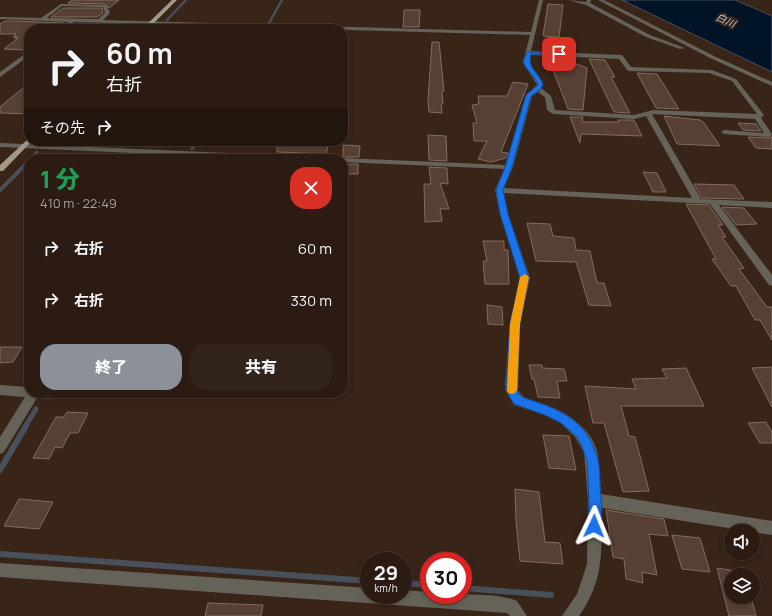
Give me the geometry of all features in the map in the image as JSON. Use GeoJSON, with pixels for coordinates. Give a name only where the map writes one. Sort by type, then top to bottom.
{"type":"FeatureCollection","features":[{"type":"Feature","properties":{"kind":"main road"},"geometry":{"type":"LineString","coordinates":[[152,22],[175,0]]}},
{"type":"Feature","properties":{"kind":"main road"},"geometry":{"type":"LineString","coordinates":[[0,169],[24,146]]}},
{"type":"Feature","properties":{"kind":"street"},"geometry":{"type":"LineString","coordinates":[[541,0],[526,62],[538,78],[540,85],[538,89],[529,95],[509,167],[499,190],[504,214],[525,278],[515,324],[512,391],[518,401],[557,414],[580,432],[590,450],[592,461],[595,500],[593,569],[582,599],[571,616]]}},
{"type":"Feature","properties":{"kind":"street"},"geometry":{"type":"LineString","coordinates":[[570,0],[588,2],[648,36],[712,58]]}},
{"type":"Feature","properties":{"kind":"street"},"geometry":{"type":"LineString","coordinates":[[600,0],[712,58],[772,84]]}},
{"type":"Feature","properties":{"kind":"street"},"geometry":{"type":"LineString","coordinates":[[42,19],[61,5],[105,6],[108,13],[99,21]]}},
{"type":"Feature","properties":{"kind":"street"},"geometry":{"type":"LineString","coordinates":[[0,18],[216,24]]}},
{"type":"Feature","properties":{"kind":"street"},"geometry":{"type":"LineString","coordinates":[[0,23],[8,18]]}},
{"type":"Feature","properties":{"kind":"street"},"geometry":{"type":"LineString","coordinates":[[67,24],[73,20]]}},
{"type":"Feature","properties":{"kind":"street"},"geometry":{"type":"LineString","coordinates":[[348,28],[533,34]]}},
{"type":"Feature","properties":{"kind":"street"},"geometry":{"type":"LineString","coordinates":[[529,53],[621,57],[629,69],[710,71],[734,80],[761,115],[757,117],[653,112],[634,117],[553,112],[550,110],[548,96],[538,89]]}},
{"type":"Feature","properties":{"kind":"street"},"geometry":{"type":"LineString","coordinates":[[0,75],[24,57]]}},
{"type":"Feature","properties":{"kind":"street"},"geometry":{"type":"LineString","coordinates":[[648,114],[698,200]]}},
{"type":"Feature","properties":{"kind":"street"},"geometry":{"type":"LineString","coordinates":[[724,132],[769,135],[757,117]]}},
{"type":"Feature","properties":{"kind":"street"},"geometry":{"type":"LineString","coordinates":[[0,145],[24,144]]}},
{"type":"Feature","properties":{"kind":"street"},"geometry":{"type":"LineString","coordinates":[[54,146],[167,154]]}},
{"type":"Feature","properties":{"kind":"street"},"geometry":{"type":"LineString","coordinates":[[348,160],[509,167]]}},
{"type":"Feature","properties":{"kind":"street"},"geometry":{"type":"LineString","coordinates":[[499,190],[772,205]]}},
{"type":"Feature","properties":{"kind":"street"},"geometry":{"type":"LineString","coordinates":[[712,201],[772,282]]}},
{"type":"Feature","properties":{"kind":"street"},"geometry":{"type":"LineString","coordinates":[[0,390],[24,392]]}},
{"type":"Feature","properties":{"kind":"street"},"geometry":{"type":"LineString","coordinates":[[0,448],[31,398]]}},
{"type":"Feature","properties":{"kind":"street"},"geometry":{"type":"LineString","coordinates":[[595,500],[772,528]]}},
{"type":"Feature","properties":{"kind":"street"},"geometry":{"type":"LineString","coordinates":[[0,570],[507,605],[512,606],[519,616]]}},
{"type":"Feature","properties":{"kind":"water","name":"白川"},"geometry":{"type":"Polygon","coordinates":[[[622,0],[735,0],[772,16],[772,72],[622,0]]]}},
{"type":"Feature","properties":{"kind":"building"},"geometry":{"type":"Polygon","coordinates":[[[72,0],[119,0],[109,8],[105,4],[68,3],[72,0]]]}},
{"type":"Feature","properties":{"kind":"building"},"geometry":{"type":"Polygon","coordinates":[[[548,4],[563,5],[559,37],[543,36],[548,4]]]}},
{"type":"Feature","properties":{"kind":"building"},"geometry":{"type":"Polygon","coordinates":[[[63,8],[102,8],[103,13],[97,17],[51,17],[63,8]]]}},
{"type":"Feature","properties":{"kind":"building"},"geometry":{"type":"Polygon","coordinates":[[[404,10],[420,10],[419,27],[403,27],[404,10]]]}},
{"type":"Feature","properties":{"kind":"building"},"geometry":{"type":"Polygon","coordinates":[[[5,21],[64,23],[24,24],[24,50],[4,49],[18,38],[13,37],[16,34],[0,34],[0,24],[5,21]]]}},
{"type":"Feature","properties":{"kind":"building"},"geometry":{"type":"Polygon","coordinates":[[[432,42],[439,42],[444,91],[442,91],[442,113],[429,112],[428,100],[432,42]]]}},
{"type":"Feature","properties":{"kind":"building"},"geometry":{"type":"Polygon","coordinates":[[[548,57],[561,58],[587,68],[583,110],[568,109],[548,57]]]}},
{"type":"Feature","properties":{"kind":"building"},"geometry":{"type":"Polygon","coordinates":[[[589,59],[605,60],[615,77],[611,77],[630,113],[614,112],[589,59]]]}},
{"type":"Feature","properties":{"kind":"building"},"geometry":{"type":"Polygon","coordinates":[[[637,73],[657,74],[679,109],[656,108],[637,73]]]}},
{"type":"Feature","properties":{"kind":"building"},"geometry":{"type":"Polygon","coordinates":[[[513,82],[528,84],[501,152],[508,153],[506,158],[491,162],[478,159],[487,141],[474,141],[473,123],[477,123],[472,105],[479,104],[478,96],[507,96],[513,82]]]}},
{"type":"Feature","properties":{"kind":"building"},"geometry":{"type":"Polygon","coordinates":[[[24,87],[24,114],[0,113],[0,107],[24,87]]]}},
{"type":"Feature","properties":{"kind":"building"},"geometry":{"type":"Polygon","coordinates":[[[664,116],[700,120],[704,123],[720,146],[677,144],[664,116]]]}},
{"type":"Feature","properties":{"kind":"building"},"geometry":{"type":"Polygon","coordinates":[[[570,117],[583,117],[582,122],[619,122],[618,120],[634,120],[642,136],[581,134],[580,143],[570,117]]]}},
{"type":"Feature","properties":{"kind":"building"},"geometry":{"type":"Polygon","coordinates":[[[738,123],[756,124],[761,131],[743,130],[738,123]]]}},
{"type":"Feature","properties":{"kind":"building"},"geometry":{"type":"Polygon","coordinates":[[[428,135],[446,136],[447,161],[429,160],[428,135]]]}},
{"type":"Feature","properties":{"kind":"building"},"geometry":{"type":"Polygon","coordinates":[[[748,137],[772,137],[772,149],[756,148],[748,137]]]}},
{"type":"Feature","properties":{"kind":"building"},"geometry":{"type":"Polygon","coordinates":[[[277,146],[328,146],[326,154],[277,152],[277,146]]]}},
{"type":"Feature","properties":{"kind":"building"},"geometry":{"type":"Polygon","coordinates":[[[343,146],[360,146],[359,157],[348,157],[348,154],[343,154],[343,146]]]}},
{"type":"Feature","properties":{"kind":"building"},"geometry":{"type":"Polygon","coordinates":[[[348,164],[358,164],[358,174],[348,174],[348,164]]]}},
{"type":"Feature","properties":{"kind":"building"},"geometry":{"type":"Polygon","coordinates":[[[429,167],[447,168],[448,184],[440,183],[449,209],[440,209],[442,221],[425,222],[424,184],[431,184],[429,167]]]}},
{"type":"Feature","properties":{"kind":"building"},"geometry":{"type":"Polygon","coordinates":[[[643,172],[657,173],[666,192],[653,192],[643,172]]]}},
{"type":"Feature","properties":{"kind":"building"},"geometry":{"type":"Polygon","coordinates":[[[694,184],[734,185],[744,199],[702,198],[694,184]]]}},
{"type":"Feature","properties":{"kind":"building"},"geometry":{"type":"Polygon","coordinates":[[[686,204],[709,205],[723,225],[718,225],[726,237],[722,237],[744,268],[739,269],[767,307],[772,307],[772,340],[760,320],[755,320],[736,286],[731,286],[712,259],[716,259],[686,204]]]}},
{"type":"Feature","properties":{"kind":"building"},"geometry":{"type":"Polygon","coordinates":[[[722,207],[744,208],[757,224],[736,225],[722,207]]]}},
{"type":"Feature","properties":{"kind":"building"},"geometry":{"type":"Polygon","coordinates":[[[527,223],[550,224],[553,236],[574,238],[576,250],[590,251],[597,283],[604,283],[611,306],[589,305],[576,262],[536,261],[527,223]]]}},
{"type":"Feature","properties":{"kind":"building"},"geometry":{"type":"Polygon","coordinates":[[[483,241],[504,241],[504,250],[508,250],[509,284],[485,284],[483,261],[487,261],[483,241]]]}},
{"type":"Feature","properties":{"kind":"building"},"geometry":{"type":"Polygon","coordinates":[[[487,305],[502,307],[503,325],[488,324],[487,305]]]}},
{"type":"Feature","properties":{"kind":"building"},"geometry":{"type":"Polygon","coordinates":[[[0,347],[22,347],[13,362],[0,363],[0,347]]]}},
{"type":"Feature","properties":{"kind":"building"},"geometry":{"type":"Polygon","coordinates":[[[529,365],[542,365],[542,368],[564,369],[567,381],[557,381],[560,398],[538,397],[529,365]]]}},
{"type":"Feature","properties":{"kind":"building"},"geometry":{"type":"Polygon","coordinates":[[[772,367],[772,407],[752,368],[772,367]]]}},
{"type":"Feature","properties":{"kind":"building"},"geometry":{"type":"Polygon","coordinates":[[[686,368],[704,406],[621,406],[629,436],[635,437],[649,491],[623,492],[604,423],[593,423],[585,386],[636,389],[632,379],[667,378],[662,369],[686,368]]]}},
{"type":"Feature","properties":{"kind":"building"},"geometry":{"type":"Polygon","coordinates":[[[67,412],[88,413],[78,433],[70,433],[62,448],[55,447],[49,459],[33,458],[56,417],[64,417],[67,412]]]}},
{"type":"Feature","properties":{"kind":"building"},"geometry":{"type":"Polygon","coordinates":[[[766,422],[772,432],[772,443],[760,443],[748,423],[766,422]]]}},
{"type":"Feature","properties":{"kind":"building"},"geometry":{"type":"Polygon","coordinates":[[[543,435],[569,436],[576,470],[549,468],[543,435]]]}},
{"type":"Feature","properties":{"kind":"building"},"geometry":{"type":"Polygon","coordinates":[[[515,489],[539,492],[545,542],[560,543],[563,564],[520,561],[516,521],[515,489]]]}},
{"type":"Feature","properties":{"kind":"building"},"geometry":{"type":"Polygon","coordinates":[[[19,499],[53,502],[39,529],[4,526],[19,499]]]}},
{"type":"Feature","properties":{"kind":"building"},"geometry":{"type":"Polygon","coordinates":[[[606,510],[664,519],[668,536],[649,534],[657,575],[642,572],[643,583],[626,579],[624,559],[613,557],[606,510]]]}},
{"type":"Feature","properties":{"kind":"building"},"geometry":{"type":"Polygon","coordinates":[[[672,535],[700,538],[710,572],[682,569],[672,535]]]}},
{"type":"Feature","properties":{"kind":"building"},"geometry":{"type":"Polygon","coordinates":[[[717,568],[724,569],[724,596],[717,568]]]}},
{"type":"Feature","properties":{"kind":"building"},"geometry":{"type":"Polygon","coordinates":[[[208,603],[263,605],[261,616],[205,616],[208,603]]]}},
{"type":"Feature","properties":{"kind":"building"},"geometry":{"type":"Polygon","coordinates":[[[726,604],[753,604],[756,616],[729,616],[726,604]]]}},
{"type":"Feature","properties":{"kind":"waterway"},"geometry":{"type":"LineString","coordinates":[[167,20],[186,0]]}},
{"type":"Feature","properties":{"kind":"waterway"},"geometry":{"type":"LineString","coordinates":[[269,23],[282,0]]}},
{"type":"Feature","properties":{"kind":"waterway"},"geometry":{"type":"LineString","coordinates":[[0,190],[24,166]]}},
{"type":"Feature","properties":{"kind":"waterway"},"geometry":{"type":"LineString","coordinates":[[25,427],[36,409]]}},
{"type":"Feature","properties":{"kind":"waterway"},"geometry":{"type":"LineString","coordinates":[[0,470],[26,426]]}},
{"type":"Feature","properties":{"kind":"waterway"},"geometry":{"type":"LineString","coordinates":[[0,554],[360,580]]}},
{"type":"Feature","properties":{"kind":"waterway"},"geometry":{"type":"LineString","coordinates":[[412,584],[420,584]]}},
{"type":"Feature","properties":{"kind":"waterway"},"geometry":{"type":"LineString","coordinates":[[472,589],[551,595]]}},
{"type":"Feature","properties":{"kind":"slow traffic"},"geometry":{"type":"LineString","coordinates":[[512,390],[511,385],[515,324],[525,277]]}},
{"type":"Feature","properties":{"kind":"route"},"geometry":{"type":"LineString","coordinates":[[559,54],[529,53],[526,62],[538,78],[540,85],[538,89],[529,95],[509,167],[499,190],[504,214],[525,278],[515,324],[511,385],[514,396],[518,401],[557,414],[580,432],[590,450],[592,461],[595,500],[594,526]]}}]}
